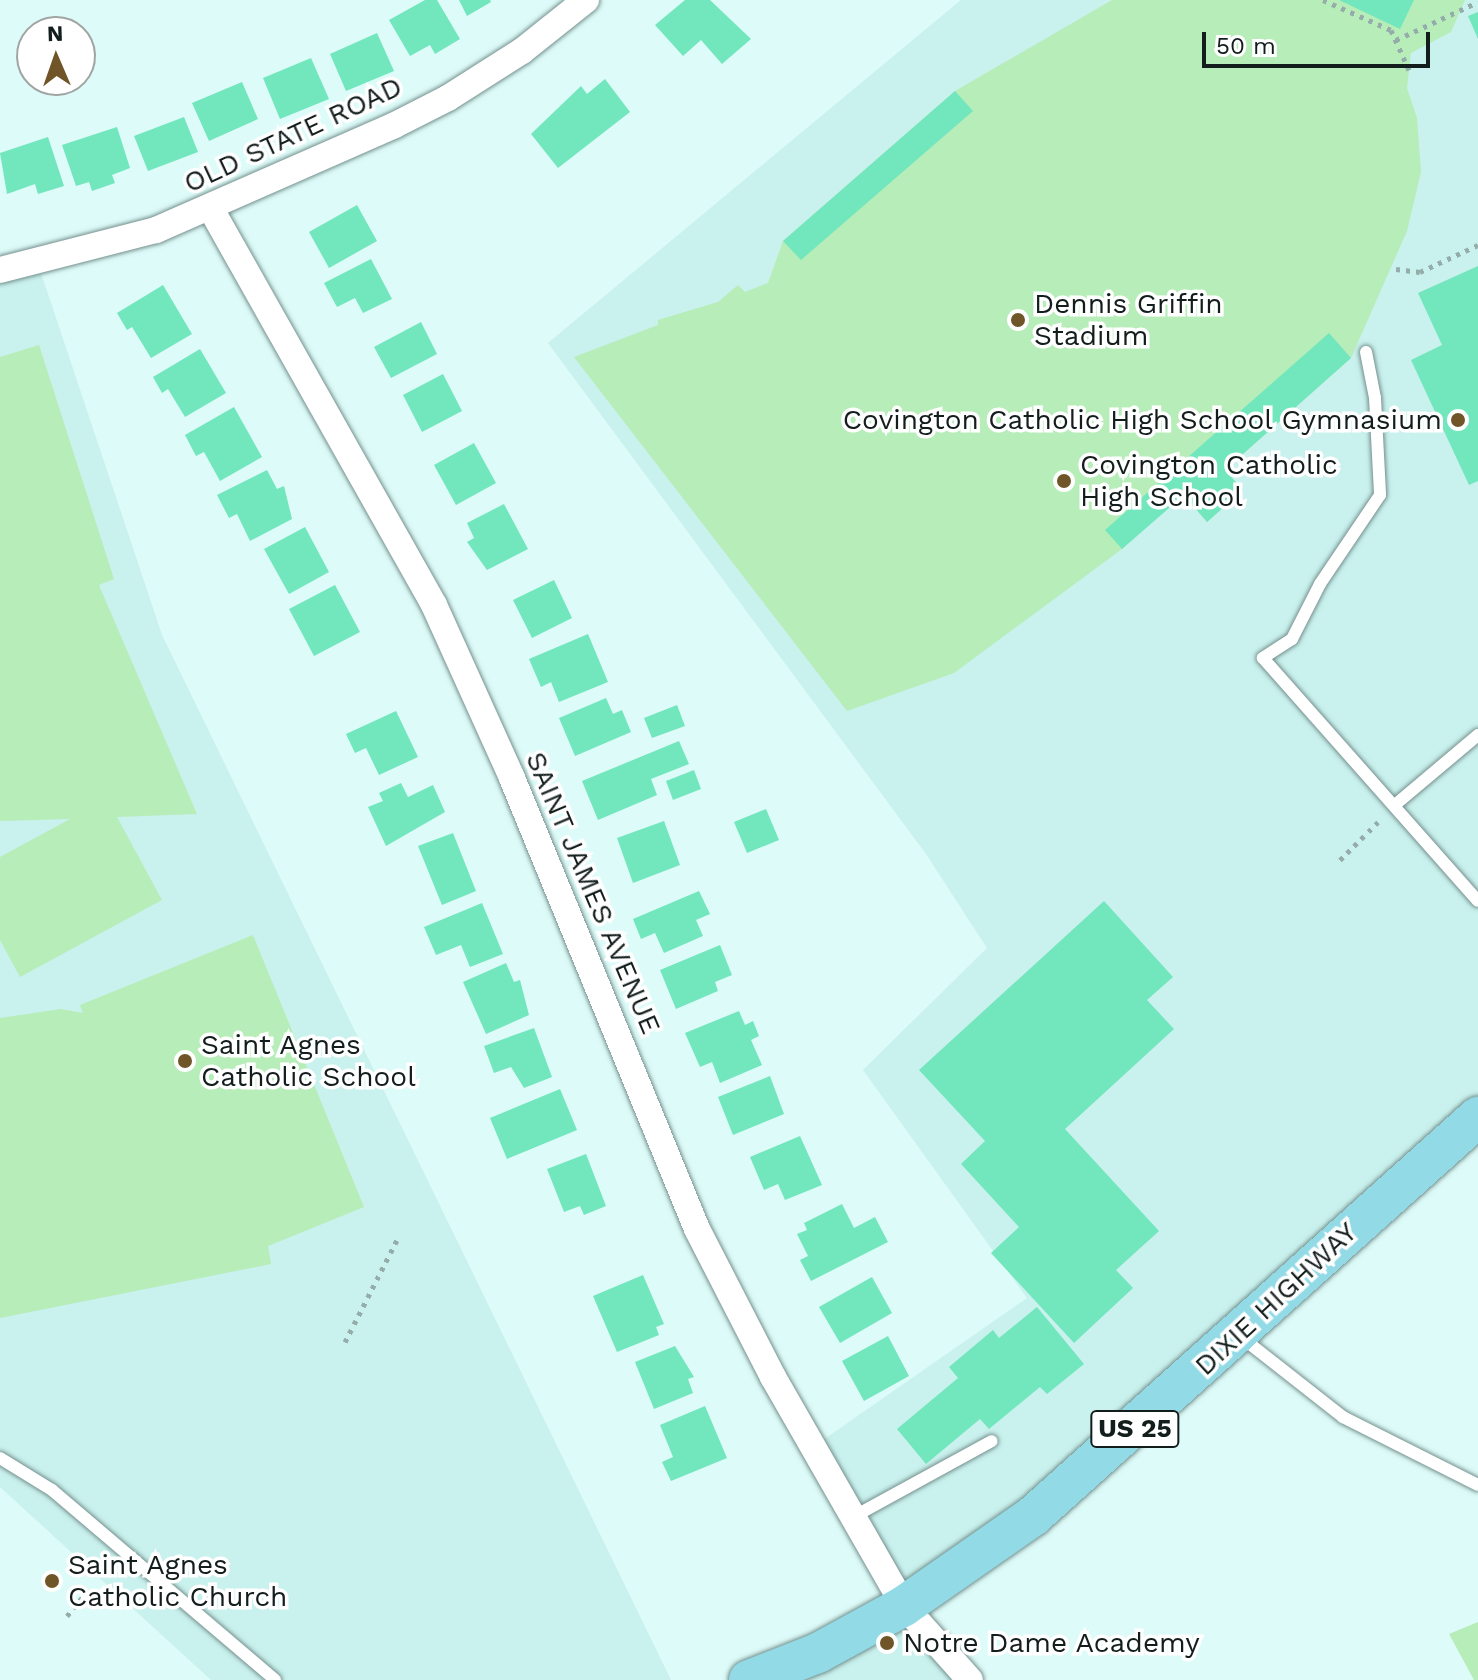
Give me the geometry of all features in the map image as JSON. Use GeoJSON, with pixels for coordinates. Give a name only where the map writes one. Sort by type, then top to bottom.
{"type":"FeatureCollection","features":[{"type":"Feature","properties":{"kind":"main road","name":"DIXIE HIGHWAY"},"geometry":{"type":"LineString","coordinates":[[749,1680],[818,1653],[904,1606],[1033,1516],[1478,1117]]}},
{"type":"Feature","properties":{"kind":"street","name":"OLD STATE ROAD"},"geometry":{"type":"LineString","coordinates":[[0,270],[92,250],[211,209],[448,98],[522,51],[586,0]]}},
{"type":"Feature","properties":{"kind":"street","name":"SAINT JAMES AVENUE"},"geometry":{"type":"LineString","coordinates":[[211,209],[434,605],[512,778],[697,1229],[904,1606],[970,1680]]}},
{"type":"Feature","properties":{"kind":"lane"},"geometry":{"type":"LineString","coordinates":[[1366,352],[1375,398],[1380,495],[1320,584],[1292,639],[1263,658],[1396,804],[1478,901]]}},
{"type":"Feature","properties":{"kind":"lane"},"geometry":{"type":"LineString","coordinates":[[1396,804],[1478,735]]}},
{"type":"Feature","properties":{"kind":"lane"},"geometry":{"type":"LineString","coordinates":[[1237,1335],[1343,1417],[1478,1485]]}},
{"type":"Feature","properties":{"kind":"lane"},"geometry":{"type":"LineString","coordinates":[[853,1517],[992,1441]]}},
{"type":"Feature","properties":{"kind":"lane"},"geometry":{"type":"LineString","coordinates":[[0,1458],[52,1490],[275,1680]]}},
{"type":"Feature","properties":{"kind":"path"},"geometry":{"type":"LineString","coordinates":[[1323,0],[1391,30],[1409,70]]}},
{"type":"Feature","properties":{"kind":"path"},"geometry":{"type":"LineString","coordinates":[[1396,40],[1478,2]]}},
{"type":"Feature","properties":{"kind":"path"},"geometry":{"type":"LineString","coordinates":[[1396,269],[1420,272],[1478,245]]}},
{"type":"Feature","properties":{"kind":"path"},"geometry":{"type":"LineString","coordinates":[[1340,860],[1396,804]]}},
{"type":"Feature","properties":{"kind":"path"},"geometry":{"type":"LineString","coordinates":[[345,1342],[398,1238]]}},
{"type":"Feature","properties":{"kind":"path"},"geometry":{"type":"LineString","coordinates":[[67,1616],[90,1588]]}},
{"type":"Feature","properties":{"kind":"shaded area","name":"Covington Catholic High School"},"geometry":{"type":"Polygon","coordinates":[[[961,0],[1478,0],[1478,1117],[904,1606],[813,1447],[1027,1298],[863,1070],[987,948],[926,854],[548,343],[961,0]]]}},
{"type":"Feature","properties":{"kind":"shaded area","name":"Saint Agnes Catholic School"},"geometry":{"type":"Polygon","coordinates":[[[37,261],[162,635],[671,1680],[211,1680],[0,1487],[0,271],[37,261]]]}},
{"type":"Feature","properties":{"kind":"shaded area","name":"Notre Dame Academy"},"geometry":{"type":"Polygon","coordinates":[[[904,1606],[970,1680],[784,1680],[904,1606]]]}},
{"type":"Feature","properties":{"kind":"green space","name":"Dennis Griffin Stadium"},"geometry":{"type":"Polygon","coordinates":[[[1112,0],[1465,0],[1451,32],[1411,53],[1407,88],[1417,118],[1421,172],[1407,231],[1351,358],[1225,470],[1243,490],[1207,522],[1183,495],[1122,549],[954,673],[847,711],[574,357],[658,325],[658,320],[718,302],[738,285],[745,292],[768,283],[783,241],[955,91],[1112,0]]]}},
{"type":"Feature","properties":{"kind":"green space"},"geometry":{"type":"Polygon","coordinates":[[[39,345],[114,579],[99,585],[197,814],[117,817],[162,900],[20,977],[0,940],[0,857],[70,819],[0,821],[0,357],[39,345]]]}},
{"type":"Feature","properties":{"kind":"green space"},"geometry":{"type":"Polygon","coordinates":[[[253,935],[364,1207],[268,1246],[271,1264],[0,1318],[0,1018],[61,1009],[83,1013],[80,1005],[253,935]]]}},
{"type":"Feature","properties":{"kind":"green space"},"geometry":{"type":"Polygon","coordinates":[[[1478,1622],[1478,1680],[1474,1680],[1449,1634],[1478,1622]]]}},
{"type":"Feature","properties":{"kind":"building"},"geometry":{"type":"Polygon","coordinates":[[[425,0],[437,0],[460,39],[435,54],[430,45],[410,56],[389,20],[425,0]]]}},
{"type":"Feature","properties":{"kind":"building"},"geometry":{"type":"Polygon","coordinates":[[[459,0],[490,0],[491,2],[467,16],[459,0]]]}},
{"type":"Feature","properties":{"kind":"building"},"geometry":{"type":"Polygon","coordinates":[[[685,0],[710,0],[751,39],[722,64],[701,40],[683,56],[655,25],[685,0]]]}},
{"type":"Feature","properties":{"kind":"building"},"geometry":{"type":"Polygon","coordinates":[[[1339,0],[1414,0],[1400,29],[1339,0]]]}},
{"type":"Feature","properties":{"kind":"building"},"geometry":{"type":"Polygon","coordinates":[[[1478,12],[1478,39],[1468,16],[1478,12]]]}},
{"type":"Feature","properties":{"kind":"building"},"geometry":{"type":"Polygon","coordinates":[[[377,33],[394,71],[346,91],[330,54],[377,33]]]}},
{"type":"Feature","properties":{"kind":"building"},"geometry":{"type":"Polygon","coordinates":[[[311,58],[329,99],[280,119],[263,78],[311,58]]]}},
{"type":"Feature","properties":{"kind":"building"},"geometry":{"type":"Polygon","coordinates":[[[605,79],[630,112],[558,168],[531,134],[581,86],[587,94],[605,79]]]}},
{"type":"Feature","properties":{"kind":"building"},"geometry":{"type":"Polygon","coordinates":[[[242,82],[258,119],[209,141],[192,103],[242,82]]]}},
{"type":"Feature","properties":{"kind":"building"},"geometry":{"type":"Polygon","coordinates":[[[955,91],[973,111],[801,260],[783,241],[955,91]]]}},
{"type":"Feature","properties":{"kind":"building"},"geometry":{"type":"Polygon","coordinates":[[[184,117],[198,152],[148,171],[134,136],[184,117]]]}},
{"type":"Feature","properties":{"kind":"building"},"geometry":{"type":"Polygon","coordinates":[[[117,127],[130,168],[112,175],[115,183],[92,191],[89,182],[76,186],[62,145],[117,127]]]}},
{"type":"Feature","properties":{"kind":"building"},"geometry":{"type":"Polygon","coordinates":[[[48,137],[64,186],[38,194],[35,184],[7,194],[0,153],[48,137]]]}},
{"type":"Feature","properties":{"kind":"building"},"geometry":{"type":"Polygon","coordinates":[[[357,205],[377,241],[329,268],[309,232],[357,205]]]}},
{"type":"Feature","properties":{"kind":"building"},"geometry":{"type":"Polygon","coordinates":[[[371,259],[392,299],[363,313],[355,298],[337,307],[324,283],[371,259]]]}},
{"type":"Feature","properties":{"kind":"building","name":"Covington Catholic High School Gymnasium"},"geometry":{"type":"Polygon","coordinates":[[[1478,266],[1478,481],[1469,485],[1411,360],[1442,345],[1418,293],[1478,266]]]}},
{"type":"Feature","properties":{"kind":"building"},"geometry":{"type":"Polygon","coordinates":[[[163,285],[192,334],[151,358],[132,327],[127,330],[117,313],[163,285]]]}},
{"type":"Feature","properties":{"kind":"building"},"geometry":{"type":"Polygon","coordinates":[[[421,322],[437,354],[391,378],[374,347],[421,322]]]}},
{"type":"Feature","properties":{"kind":"building"},"geometry":{"type":"Polygon","coordinates":[[[1329,333],[1351,358],[1225,470],[1243,490],[1207,522],[1184,495],[1122,549],[1105,530],[1329,333]]]}},
{"type":"Feature","properties":{"kind":"building"},"geometry":{"type":"Polygon","coordinates":[[[200,349],[226,393],[185,417],[168,389],[162,393],[153,377],[200,349]]]}},
{"type":"Feature","properties":{"kind":"building"},"geometry":{"type":"Polygon","coordinates":[[[443,374],[462,411],[422,432],[403,395],[443,374]]]}},
{"type":"Feature","properties":{"kind":"building"},"geometry":{"type":"Polygon","coordinates":[[[234,407],[262,457],[220,481],[204,452],[196,456],[185,435],[234,407]]]}},
{"type":"Feature","properties":{"kind":"building"},"geometry":{"type":"Polygon","coordinates":[[[474,443],[496,483],[456,505],[434,465],[474,443]]]}},
{"type":"Feature","properties":{"kind":"building"},"geometry":{"type":"Polygon","coordinates":[[[267,470],[277,489],[284,486],[292,519],[250,541],[237,514],[229,518],[217,495],[267,470]]]}},
{"type":"Feature","properties":{"kind":"building"},"geometry":{"type":"Polygon","coordinates":[[[504,504],[528,549],[487,570],[467,542],[474,538],[467,523],[504,504]]]}},
{"type":"Feature","properties":{"kind":"building"},"geometry":{"type":"Polygon","coordinates":[[[305,527],[329,572],[289,594],[264,549],[305,527]]]}},
{"type":"Feature","properties":{"kind":"building"},"geometry":{"type":"Polygon","coordinates":[[[554,580],[572,618],[532,638],[513,600],[554,580]]]}},
{"type":"Feature","properties":{"kind":"building"},"geometry":{"type":"Polygon","coordinates":[[[335,585],[360,632],[314,656],[289,609],[335,585]]]}},
{"type":"Feature","properties":{"kind":"building"},"geometry":{"type":"Polygon","coordinates":[[[588,634],[608,682],[559,702],[551,682],[541,687],[529,659],[588,634]]]}},
{"type":"Feature","properties":{"kind":"building"},"geometry":{"type":"Polygon","coordinates":[[[606,698],[613,714],[622,710],[631,732],[575,756],[559,718],[606,698]]]}},
{"type":"Feature","properties":{"kind":"building"},"geometry":{"type":"Polygon","coordinates":[[[677,705],[685,726],[652,738],[644,718],[677,705]]]}},
{"type":"Feature","properties":{"kind":"building"},"geometry":{"type":"Polygon","coordinates":[[[396,711],[418,757],[379,775],[366,748],[355,753],[346,734],[396,711]]]}},
{"type":"Feature","properties":{"kind":"building"},"geometry":{"type":"Polygon","coordinates":[[[679,741],[689,764],[651,779],[657,795],[598,820],[582,781],[679,741]]]}},
{"type":"Feature","properties":{"kind":"building"},"geometry":{"type":"Polygon","coordinates":[[[694,770],[701,789],[673,800],[666,781],[694,770]]]}},
{"type":"Feature","properties":{"kind":"building"},"geometry":{"type":"Polygon","coordinates":[[[401,783],[408,797],[433,785],[445,812],[386,846],[368,807],[383,801],[379,793],[401,783]]]}},
{"type":"Feature","properties":{"kind":"building"},"geometry":{"type":"Polygon","coordinates":[[[766,809],[779,840],[747,853],[734,822],[766,809]]]}},
{"type":"Feature","properties":{"kind":"building"},"geometry":{"type":"Polygon","coordinates":[[[664,821],[680,865],[633,883],[617,838],[664,821]]]}},
{"type":"Feature","properties":{"kind":"building"},"geometry":{"type":"Polygon","coordinates":[[[453,833],[476,891],[442,905],[418,846],[453,833]]]}},
{"type":"Feature","properties":{"kind":"building"},"geometry":{"type":"Polygon","coordinates":[[[699,891],[710,914],[696,920],[703,936],[664,953],[655,933],[641,939],[633,919],[699,891]]]}},
{"type":"Feature","properties":{"kind":"building"},"geometry":{"type":"Polygon","coordinates":[[[1104,901],[1173,977],[1147,1000],[1174,1029],[1065,1129],[1159,1231],[1116,1270],[1133,1288],[1074,1343],[991,1253],[1019,1227],[961,1164],[985,1141],[919,1070],[1104,901]]]}},
{"type":"Feature","properties":{"kind":"building"},"geometry":{"type":"Polygon","coordinates":[[[482,903],[503,954],[470,967],[461,945],[436,955],[424,927],[482,903]]]}},
{"type":"Feature","properties":{"kind":"building"},"geometry":{"type":"Polygon","coordinates":[[[720,945],[732,975],[715,982],[718,991],[676,1009],[660,970],[720,945]]]}},
{"type":"Feature","properties":{"kind":"building"},"geometry":{"type":"Polygon","coordinates":[[[506,963],[514,982],[520,980],[529,1015],[486,1034],[463,982],[506,963]]]}},
{"type":"Feature","properties":{"kind":"building"},"geometry":{"type":"Polygon","coordinates":[[[739,1011],[745,1025],[753,1021],[759,1036],[751,1040],[762,1065],[720,1083],[712,1062],[700,1067],[685,1033],[739,1011]]]}},
{"type":"Feature","properties":{"kind":"building"},"geometry":{"type":"Polygon","coordinates":[[[534,1028],[552,1077],[524,1088],[511,1067],[494,1073],[484,1046],[534,1028]]]}},
{"type":"Feature","properties":{"kind":"building"},"geometry":{"type":"Polygon","coordinates":[[[770,1076],[784,1114],[733,1135],[718,1097],[770,1076]]]}},
{"type":"Feature","properties":{"kind":"building"},"geometry":{"type":"Polygon","coordinates":[[[560,1089],[577,1130],[507,1159],[490,1118],[560,1089]]]}},
{"type":"Feature","properties":{"kind":"building"},"geometry":{"type":"Polygon","coordinates":[[[800,1136],[822,1185],[785,1200],[778,1184],[764,1190],[750,1157],[800,1136]]]}},
{"type":"Feature","properties":{"kind":"building"},"geometry":{"type":"Polygon","coordinates":[[[586,1154],[606,1206],[584,1215],[580,1206],[564,1212],[547,1169],[586,1154]]]}},
{"type":"Feature","properties":{"kind":"building"},"geometry":{"type":"Polygon","coordinates":[[[842,1204],[854,1228],[875,1217],[888,1242],[811,1281],[800,1260],[808,1256],[797,1234],[807,1230],[804,1223],[842,1204]]]}},
{"type":"Feature","properties":{"kind":"building"},"geometry":{"type":"Polygon","coordinates":[[[643,1275],[664,1324],[656,1327],[659,1335],[617,1352],[593,1296],[643,1275]]]}},
{"type":"Feature","properties":{"kind":"building"},"geometry":{"type":"Polygon","coordinates":[[[872,1277],[892,1313],[840,1343],[819,1307],[872,1277]]]}},
{"type":"Feature","properties":{"kind":"building"},"geometry":{"type":"Polygon","coordinates":[[[1037,1307],[1084,1364],[1047,1394],[1040,1387],[989,1429],[980,1419],[926,1464],[897,1429],[958,1378],[949,1367],[993,1330],[999,1338],[1037,1307]]]}},
{"type":"Feature","properties":{"kind":"building"},"geometry":{"type":"Polygon","coordinates":[[[888,1336],[909,1376],[864,1401],[842,1361],[888,1336]]]}},
{"type":"Feature","properties":{"kind":"building"},"geometry":{"type":"Polygon","coordinates":[[[675,1346],[694,1377],[688,1379],[693,1393],[654,1409],[635,1362],[675,1346]]]}},
{"type":"Feature","properties":{"kind":"building"},"geometry":{"type":"Polygon","coordinates":[[[705,1406],[727,1458],[671,1481],[662,1462],[673,1457],[660,1425],[705,1406]]]}},
{"type":"Feature","properties":{"kind":"place","name":"Dennis Griffin Stadium"},"geometry":{"type":"Point","coordinates":[1018,320]}},
{"type":"Feature","properties":{"kind":"place","name":"Covington Catholic High School Gymnasium"},"geometry":{"type":"Point","coordinates":[1458,420]}},
{"type":"Feature","properties":{"kind":"place","name":"Covington Catholic High School"},"geometry":{"type":"Point","coordinates":[1064,481]}},
{"type":"Feature","properties":{"kind":"place","name":"Saint Agnes Catholic School"},"geometry":{"type":"Point","coordinates":[185,1061]}},
{"type":"Feature","properties":{"kind":"place","name":"Saint Agnes Catholic Church"},"geometry":{"type":"Point","coordinates":[52,1581]}},
{"type":"Feature","properties":{"kind":"place","name":"Notre Dame Academy"},"geometry":{"type":"Point","coordinates":[887,1643]}}]}
